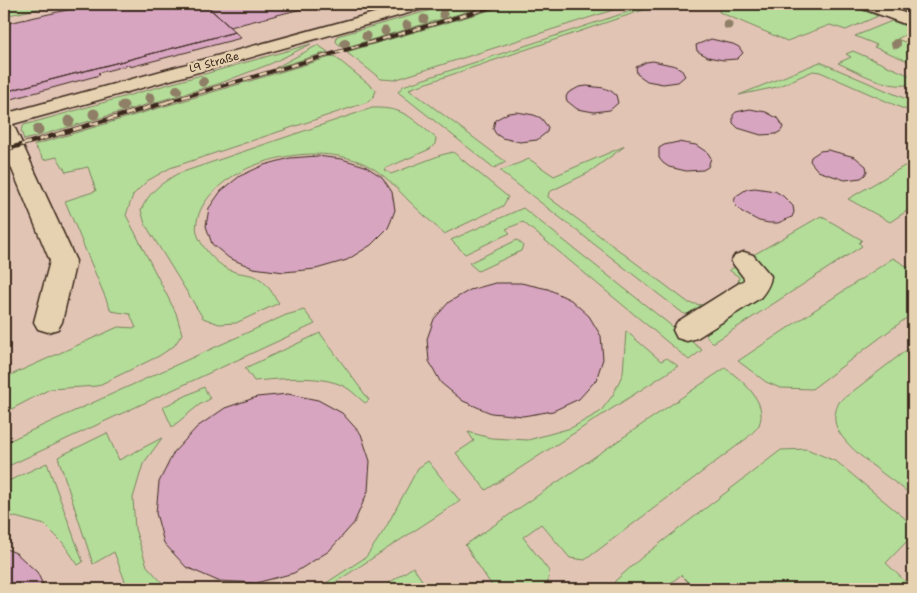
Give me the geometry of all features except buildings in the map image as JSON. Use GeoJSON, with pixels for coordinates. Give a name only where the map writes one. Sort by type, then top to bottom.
{"type":"FeatureCollection","features":[{"type":"Feature","properties":{"kind":"lane","name":"L9 Straße"},"geometry":{"type":"LineString","coordinates":[[4,120],[424,4]]}},
{"type":"Feature","properties":{"kind":"lane"},"geometry":{"type":"LineString","coordinates":[[865,4],[913,22]]}},
{"type":"Feature","properties":{"kind":"lane"},"geometry":{"type":"LineString","coordinates":[[4,126],[62,261],[48,322]]}},
{"type":"Feature","properties":{"kind":"lane"},"geometry":{"type":"LineString","coordinates":[[687,330],[750,291],[757,284],[758,276],[744,261]]}},
{"type":"Feature","properties":{"kind":"shaded area"},"geometry":{"type":"Polygon","coordinates":[[[4,4],[453,4],[338,36],[343,47],[493,4],[511,4],[347,52],[381,79],[388,81],[632,4],[652,4],[403,86],[399,92],[506,162],[408,89],[661,4],[671,4],[685,10],[695,6],[687,4],[726,4],[787,41],[830,25],[878,16],[845,4],[913,4],[913,29],[892,21],[875,47],[913,63],[913,589],[4,589],[4,4]],[[307,45],[24,125],[21,130],[24,140],[218,84],[270,64],[307,45]],[[368,102],[57,157],[66,172],[88,166],[96,191],[66,201],[136,328],[175,313],[126,215],[133,195],[147,181],[170,168],[368,102]],[[390,108],[141,210],[145,224],[203,318],[261,279],[232,271],[210,256],[197,235],[197,216],[209,195],[234,175],[259,164],[293,155],[319,154],[344,157],[365,164],[388,178],[444,234],[453,152],[391,174],[383,169],[430,149],[390,108]]]}},
{"type":"Feature","properties":{"kind":"green space"},"geometry":{"type":"Polygon","coordinates":[[[4,4],[60,4],[4,16],[4,4]]]}},
{"type":"Feature","properties":{"kind":"green space"},"geometry":{"type":"Polygon","coordinates":[[[453,4],[493,4],[343,48],[336,42],[337,36],[453,4]]]}},
{"type":"Feature","properties":{"kind":"green space"},"geometry":{"type":"Polygon","coordinates":[[[511,4],[632,4],[394,80],[381,79],[346,52],[511,4]]]}},
{"type":"Feature","properties":{"kind":"green space"},"geometry":{"type":"Polygon","coordinates":[[[652,4],[661,4],[409,89],[506,162],[494,168],[398,92],[403,86],[652,4]]]}},
{"type":"Feature","properties":{"kind":"green space"},"geometry":{"type":"Polygon","coordinates":[[[726,4],[845,4],[878,16],[846,30],[830,25],[787,41],[719,12],[720,7],[726,4]]]}},
{"type":"Feature","properties":{"kind":"green space"},"geometry":{"type":"Polygon","coordinates":[[[892,21],[913,29],[913,37],[907,34],[897,39],[913,45],[913,63],[874,47],[877,45],[855,36],[892,21]]]}},
{"type":"Feature","properties":{"kind":"green space"},"geometry":{"type":"Polygon","coordinates":[[[311,44],[270,64],[218,84],[24,140],[21,130],[24,125],[311,44]]]}},
{"type":"Feature","properties":{"kind":"green space"},"geometry":{"type":"Polygon","coordinates":[[[318,45],[328,52],[275,68],[318,45]]]}},
{"type":"Feature","properties":{"kind":"green space"},"geometry":{"type":"Polygon","coordinates":[[[853,51],[913,77],[913,83],[896,85],[886,83],[865,76],[838,63],[851,57],[846,54],[853,51]]]}},
{"type":"Feature","properties":{"kind":"green space"},"geometry":{"type":"Polygon","coordinates":[[[334,56],[376,90],[374,96],[368,102],[170,168],[147,181],[133,195],[126,215],[176,313],[182,334],[174,346],[159,356],[97,386],[50,389],[4,413],[4,378],[118,327],[136,328],[130,314],[111,311],[65,201],[96,191],[88,167],[66,172],[57,157],[44,160],[34,145],[334,56]]]}},
{"type":"Feature","properties":{"kind":"green space"},"geometry":{"type":"Polygon","coordinates":[[[820,62],[913,102],[913,113],[820,72],[813,71],[777,87],[739,95],[820,62]]]}},
{"type":"Feature","properties":{"kind":"green space"},"geometry":{"type":"Polygon","coordinates":[[[372,108],[393,110],[407,115],[436,138],[435,144],[430,149],[384,169],[391,174],[453,152],[508,197],[503,206],[444,234],[390,181],[365,164],[345,157],[323,154],[275,159],[253,166],[232,177],[215,190],[202,207],[196,229],[201,242],[213,258],[229,270],[251,275],[263,281],[279,303],[236,323],[219,324],[203,318],[145,224],[141,210],[152,193],[160,185],[177,174],[372,108]]]}},
{"type":"Feature","properties":{"kind":"green space"},"geometry":{"type":"Polygon","coordinates":[[[625,146],[588,173],[549,192],[548,197],[689,303],[702,305],[738,283],[739,277],[729,270],[740,264],[749,276],[705,313],[684,314],[500,171],[529,159],[554,176],[625,146]]]}},
{"type":"Feature","properties":{"kind":"green space"},"geometry":{"type":"Polygon","coordinates":[[[913,161],[913,207],[890,222],[848,199],[913,161]]]}},
{"type":"Feature","properties":{"kind":"green space"},"geometry":{"type":"Polygon","coordinates":[[[523,208],[702,350],[689,360],[523,222],[506,229],[510,233],[465,254],[451,240],[523,208]]]}},
{"type":"Feature","properties":{"kind":"green space"},"geometry":{"type":"Polygon","coordinates":[[[821,216],[862,240],[859,243],[862,246],[713,343],[709,340],[705,327],[766,287],[771,281],[771,278],[748,258],[821,216]]]}},
{"type":"Feature","properties":{"kind":"green space"},"geometry":{"type":"Polygon","coordinates":[[[517,240],[523,245],[521,251],[478,271],[469,263],[517,240]]]}},
{"type":"Feature","properties":{"kind":"green space"},"geometry":{"type":"Polygon","coordinates":[[[893,258],[913,270],[913,313],[812,389],[780,388],[766,382],[738,361],[893,258]]]}},
{"type":"Feature","properties":{"kind":"green space"},"geometry":{"type":"Polygon","coordinates":[[[304,310],[315,324],[4,468],[4,443],[286,315],[304,310]]]}},
{"type":"Feature","properties":{"kind":"green space"},"geometry":{"type":"Polygon","coordinates":[[[626,331],[661,361],[667,358],[678,366],[486,490],[456,453],[474,441],[468,432],[491,438],[528,440],[571,428],[600,412],[613,395],[623,373],[626,331]]]}},
{"type":"Feature","properties":{"kind":"green space"},"geometry":{"type":"Polygon","coordinates":[[[320,333],[369,400],[365,403],[350,390],[329,381],[304,378],[254,381],[245,368],[320,333]]]}},
{"type":"Feature","properties":{"kind":"green space"},"geometry":{"type":"Polygon","coordinates":[[[913,345],[913,496],[850,446],[837,428],[835,418],[839,402],[913,345]]]}},
{"type":"Feature","properties":{"kind":"green space"},"geometry":{"type":"Polygon","coordinates":[[[725,368],[752,392],[757,400],[761,416],[755,431],[585,560],[570,558],[541,524],[523,537],[549,571],[547,589],[494,589],[465,545],[725,368]]]}},
{"type":"Feature","properties":{"kind":"green space"},"geometry":{"type":"Polygon","coordinates":[[[204,387],[210,399],[199,405],[172,427],[163,407],[204,387]]]}},
{"type":"Feature","properties":{"kind":"green space"},"geometry":{"type":"Polygon","coordinates":[[[107,433],[119,460],[162,438],[143,464],[133,498],[135,529],[147,566],[168,589],[128,589],[114,552],[93,564],[58,457],[107,433]]]}},
{"type":"Feature","properties":{"kind":"green space"},"geometry":{"type":"Polygon","coordinates":[[[807,449],[837,462],[913,525],[913,535],[886,563],[909,585],[905,589],[695,589],[681,575],[663,589],[611,589],[615,581],[641,558],[781,450],[807,449]]]}},
{"type":"Feature","properties":{"kind":"green space"},"geometry":{"type":"Polygon","coordinates":[[[428,461],[460,501],[325,589],[317,589],[366,557],[385,529],[418,468],[428,461]]]}},
{"type":"Feature","properties":{"kind":"green space"},"geometry":{"type":"Polygon","coordinates":[[[47,463],[83,562],[78,565],[63,543],[45,525],[4,514],[4,483],[47,463]]]}},
{"type":"Feature","properties":{"kind":"green space"},"geometry":{"type":"Polygon","coordinates":[[[413,567],[428,589],[380,589],[413,567]]]}},
{"type":"Feature","properties":{"kind":"railway"},"geometry":{"type":"LineString","coordinates":[[167,102],[502,4]]}},
{"type":"Feature","properties":{"kind":"railway"},"geometry":{"type":"LineString","coordinates":[[4,150],[171,101]]}}]}
